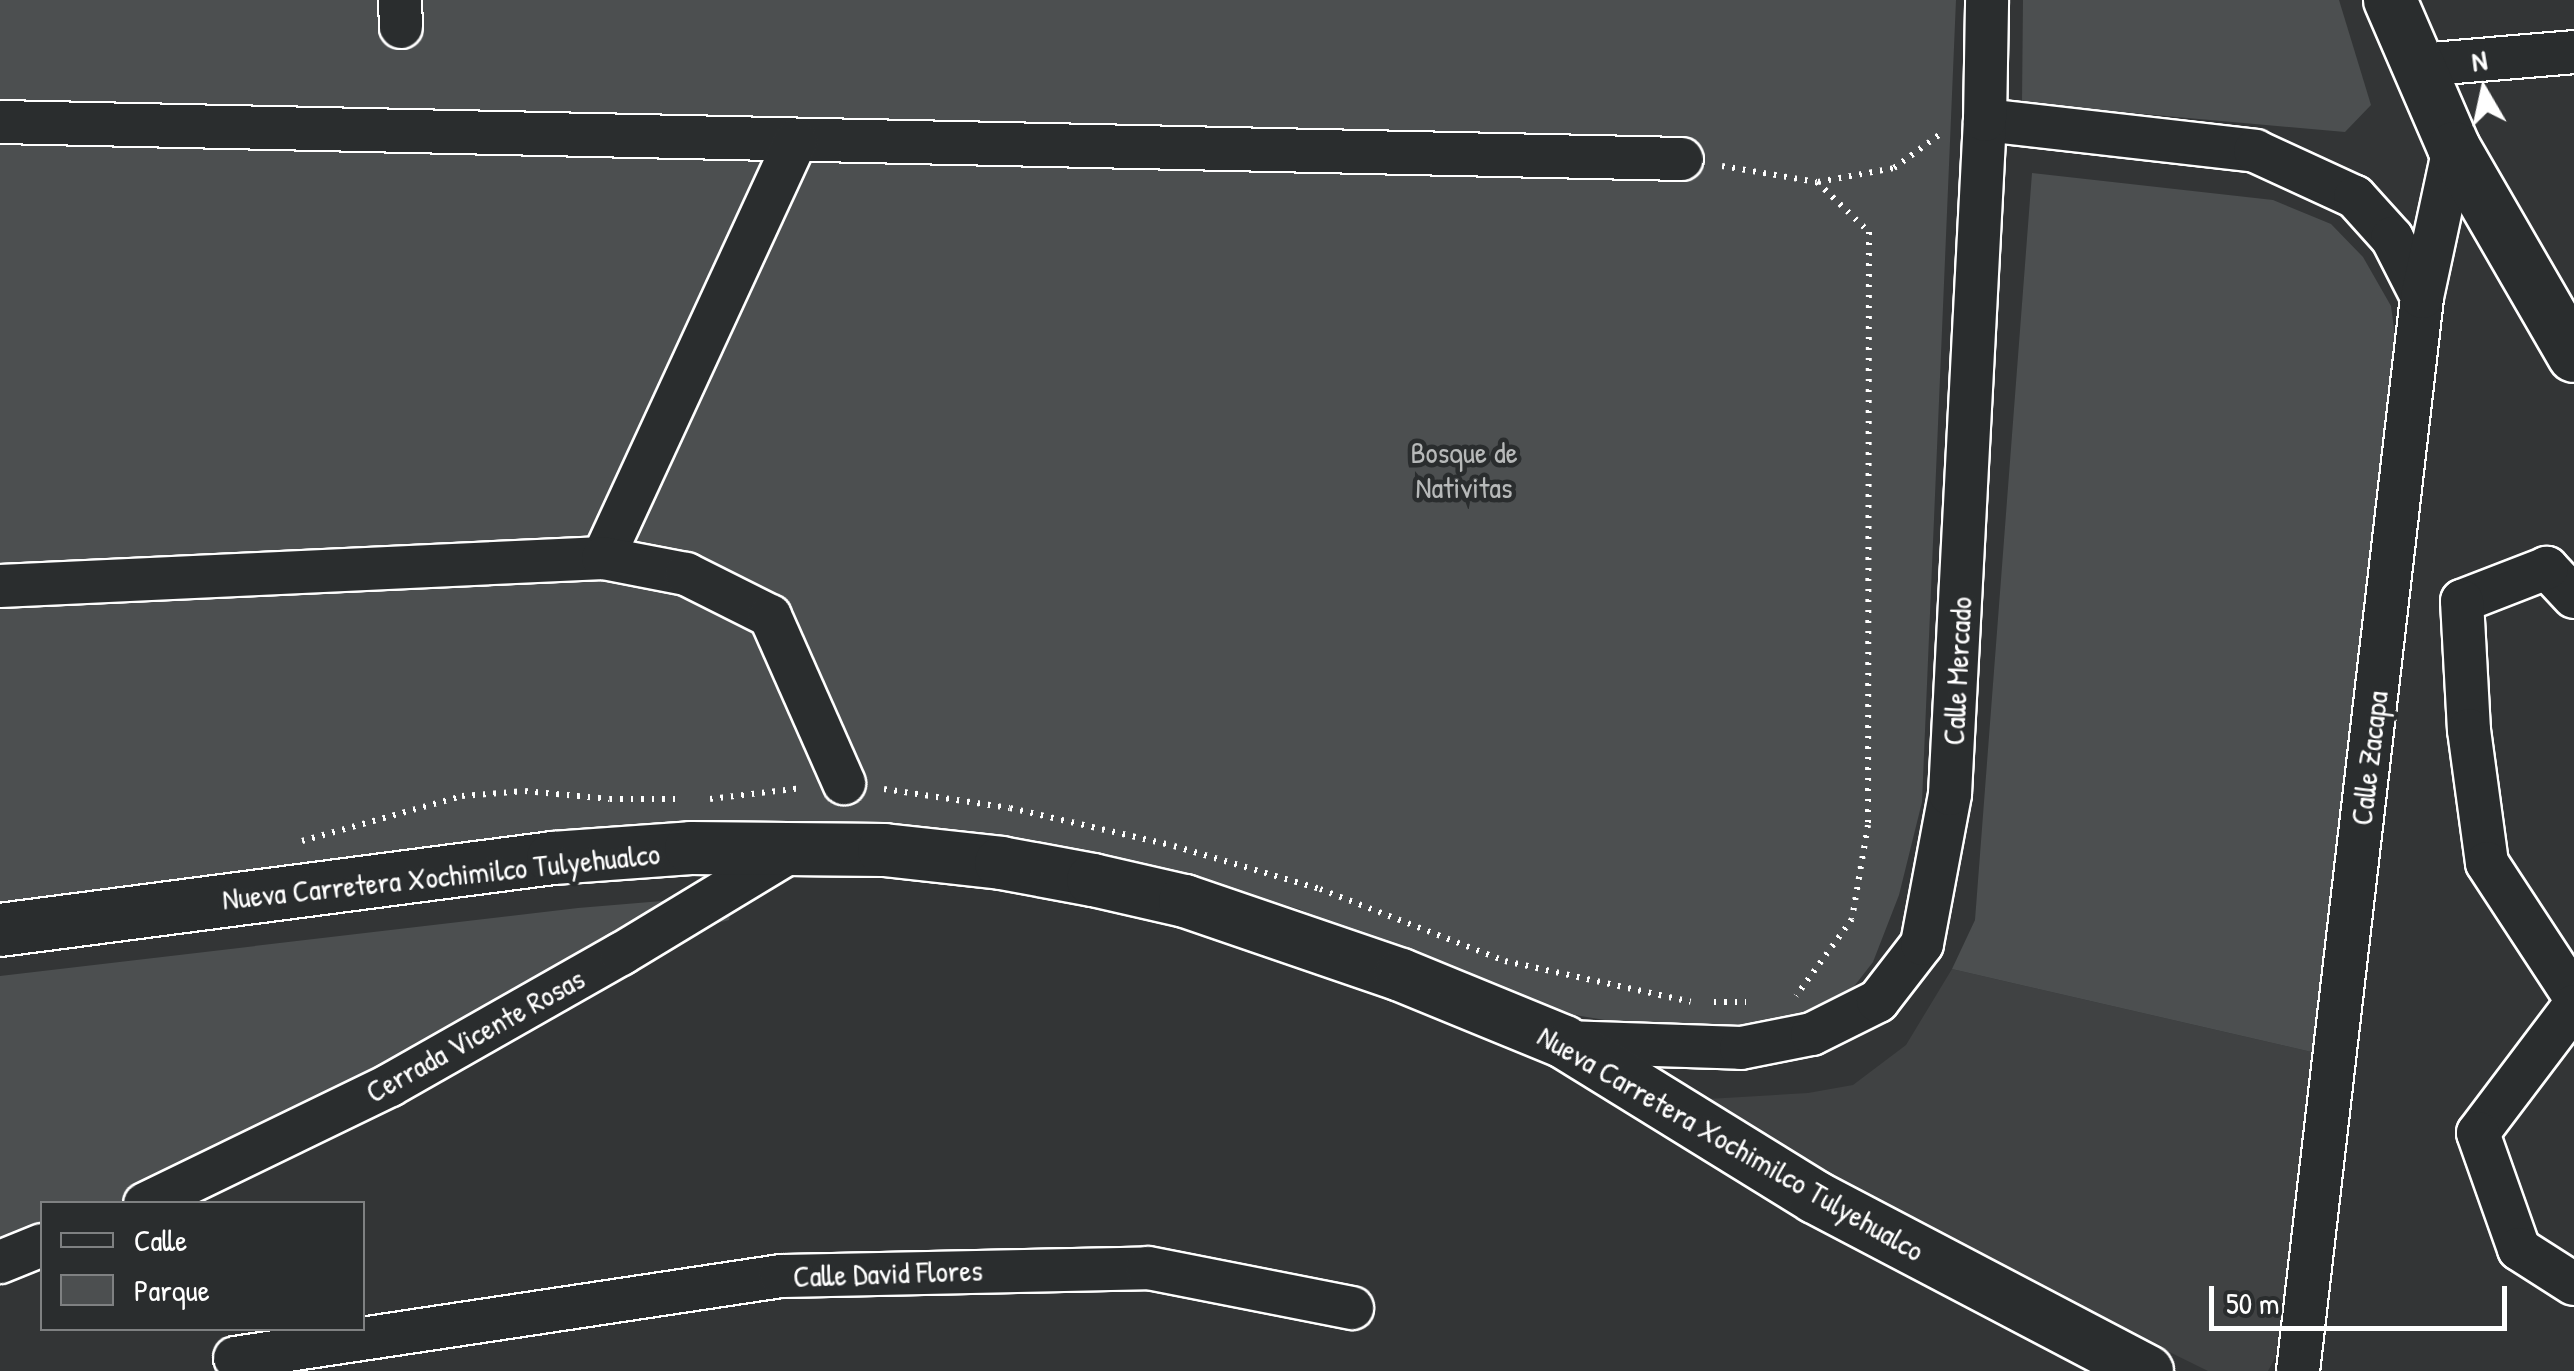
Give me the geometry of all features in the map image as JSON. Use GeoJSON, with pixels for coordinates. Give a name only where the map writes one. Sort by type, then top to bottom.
{"type":"FeatureCollection","features":[{"type":"Feature","properties":{"kind":"main road"},"geometry":{"type":"LineString","coordinates":[[2390,0],[2454,148],[2574,356]]}},
{"type":"Feature","properties":{"kind":"main road","name":"Nueva Carretera Xochimilco Tulyehualco"},"geometry":{"type":"LineString","coordinates":[[0,930],[552,858],[691,848],[884,850],[1001,863],[1186,902],[1401,976],[1564,1042],[1815,1197],[2147,1371]]}},
{"type":"Feature","properties":{"kind":"street","name":"Calle Mercado"},"geometry":{"type":"LineString","coordinates":[[1564,1042],[1741,1048],[1812,1034],[1878,1001],[1922,944],[1950,794],[1986,120],[1987,0]]}},
{"type":"Feature","properties":{"kind":"street"},"geometry":{"type":"LineString","coordinates":[[2420,65],[2574,52]]}},
{"type":"Feature","properties":{"kind":"street"},"geometry":{"type":"LineString","coordinates":[[1986,120],[2254,151],[2355,197],[2392,238],[2422,297]]}},
{"type":"Feature","properties":{"kind":"street"},"geometry":{"type":"LineString","coordinates":[[0,122],[1682,158]]}},
{"type":"Feature","properties":{"kind":"street"},"geometry":{"type":"LineString","coordinates":[[603,558],[796,141]]}},
{"type":"Feature","properties":{"kind":"street","name":"Calle Zacapa"},"geometry":{"type":"LineString","coordinates":[[2298,1371],[2422,297],[2454,148]]}},
{"type":"Feature","properties":{"kind":"street"},"geometry":{"type":"LineString","coordinates":[[0,586],[603,558],[686,574],[770,616],[844,783]]}},
{"type":"Feature","properties":{"kind":"street"},"geometry":{"type":"LineString","coordinates":[[2574,597],[2548,568],[2462,600],[2469,730],[2487,863],[2574,996]]}},
{"type":"Feature","properties":{"kind":"street","name":"Cerrada Vicente Rosas"},"geometry":{"type":"LineString","coordinates":[[151,1201],[390,1085],[621,954],[796,848]]}},
{"type":"Feature","properties":{"kind":"street"},"geometry":{"type":"LineString","coordinates":[[2574,1006],[2478,1133],[2519,1248],[2574,1284]]}},
{"type":"Feature","properties":{"kind":"street"},"geometry":{"type":"LineString","coordinates":[[0,1262],[40,1246]]}},
{"type":"Feature","properties":{"kind":"street","name":"Calle David Flores"},"geometry":{"type":"LineString","coordinates":[[235,1358],[426,1351],[781,1276],[1148,1268],[1352,1308]]}},
{"type":"Feature","properties":{"kind":"path"},"geometry":{"type":"LineString","coordinates":[[1682,158],[1817,182],[1894,168],[1950,128],[1986,120]]}},
{"type":"Feature","properties":{"kind":"path"},"geometry":{"type":"LineString","coordinates":[[1791,1002],[1852,920],[1868,826],[1870,232],[1817,182]]}},
{"type":"Feature","properties":{"kind":"path"},"geometry":{"type":"LineString","coordinates":[[709,799],[844,783],[1010,808],[1174,846],[1320,890],[1505,961],[1692,1002],[1751,1002]]}},
{"type":"Feature","properties":{"kind":"path"},"geometry":{"type":"LineString","coordinates":[[298,842],[462,796],[526,790],[610,799],[689,799]]}},
{"type":"Feature","properties":{"kind":"shaded area"},"geometry":{"type":"Polygon","coordinates":[[[1952,969],[2316,1053],[2276,1356],[2268,1371],[2208,1371],[1840,1190],[1702,1112],[1708,1099],[1808,1093],[1853,1085],[1906,1045],[1952,969]]]}},
{"type":"Feature","properties":{"kind":"green space","name":"Bosque de Nativitas"},"geometry":{"type":"Polygon","coordinates":[[[0,0],[1956,0],[1922,802],[1899,895],[1873,962],[1838,1007],[1765,1026],[1682,1033],[1557,1012],[1468,985],[1299,909],[1125,861],[899,823],[834,823],[0,919],[0,0]]]}},
{"type":"Feature","properties":{"kind":"green space"},"geometry":{"type":"Polygon","coordinates":[[[2023,0],[2339,0],[2371,105],[2345,132],[2022,103],[2023,0]]]}},
{"type":"Feature","properties":{"kind":"green space"},"geometry":{"type":"Polygon","coordinates":[[[2032,173],[2273,200],[2331,224],[2363,257],[2391,306],[2396,344],[2316,1053],[1952,969],[1975,920],[2032,173]]]}},
{"type":"Feature","properties":{"kind":"green space"},"geometry":{"type":"Polygon","coordinates":[[[734,895],[729,920],[686,931],[167,1201],[40,1201],[40,1246],[0,1257],[0,976],[578,908],[734,895]]]}}]}
